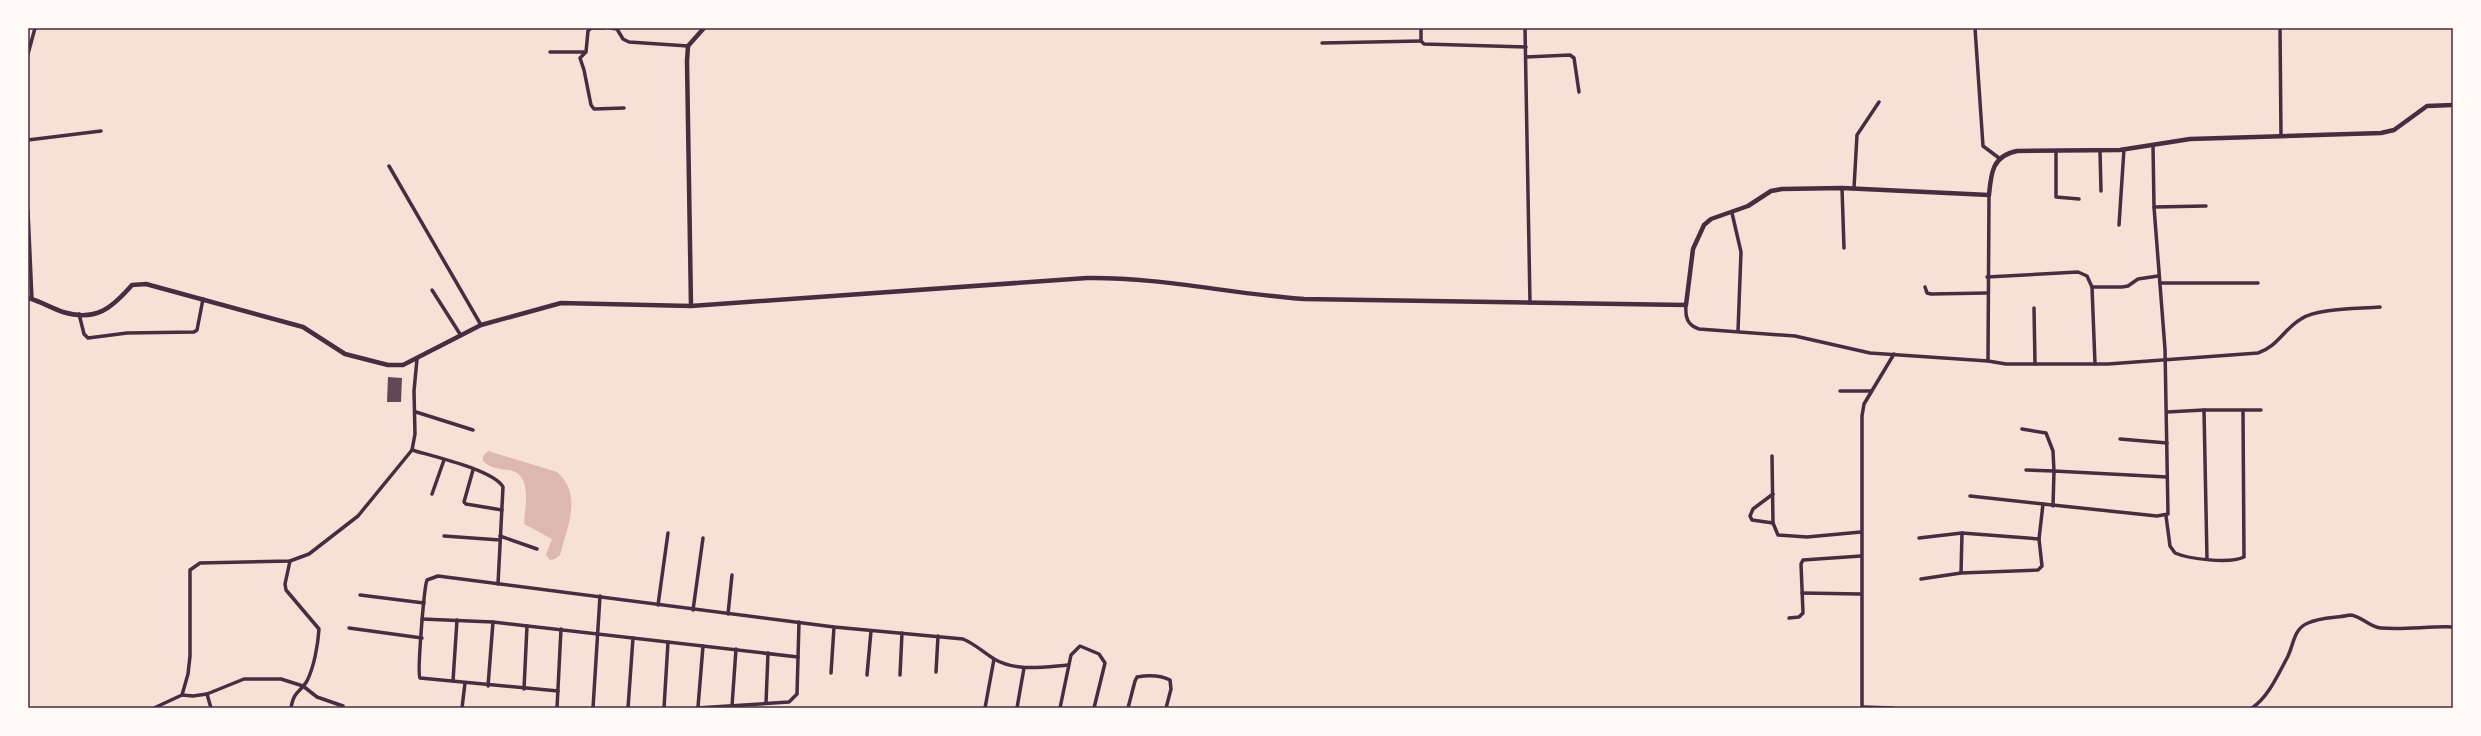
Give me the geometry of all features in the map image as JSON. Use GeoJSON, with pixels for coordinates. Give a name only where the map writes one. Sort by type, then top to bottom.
{"type":"FeatureCollection","features":[{"type":"Feature","properties":{"kind":"street"},"geometry":{"type":"LineString","coordinates":[[28,54],[35,28]]}},
{"type":"Feature","properties":{"kind":"street"},"geometry":{"type":"LineString","coordinates":[[604,28],[588,30],[586,52],[580,58],[594,109],[624,108]]}},
{"type":"Feature","properties":{"kind":"street"},"geometry":{"type":"LineString","coordinates":[[610,28],[617,29],[623,39],[629,42],[688,46]]}},
{"type":"Feature","properties":{"kind":"street"},"geometry":{"type":"LineString","coordinates":[[691,306],[687,96],[688,46],[704,28]]}},
{"type":"Feature","properties":{"kind":"street"},"geometry":{"type":"LineString","coordinates":[[1421,28],[1421,41]]}},
{"type":"Feature","properties":{"kind":"street"},"geometry":{"type":"LineString","coordinates":[[1525,28],[1530,303]]}},
{"type":"Feature","properties":{"kind":"street"},"geometry":{"type":"LineString","coordinates":[[1975,28],[1983,146],[1999,158]]}},
{"type":"Feature","properties":{"kind":"street"},"geometry":{"type":"LineString","coordinates":[[2280,28],[2281,136]]}},
{"type":"Feature","properties":{"kind":"street"},"geometry":{"type":"LineString","coordinates":[[1322,43],[1421,41],[1424,44],[1456,46],[1526,47]]}},
{"type":"Feature","properties":{"kind":"street"},"geometry":{"type":"LineString","coordinates":[[550,52],[586,52]]}},
{"type":"Feature","properties":{"kind":"street"},"geometry":{"type":"LineString","coordinates":[[1526,57],[1570,55],[1574,58],[1579,92]]}},
{"type":"Feature","properties":{"kind":"street"},"geometry":{"type":"LineString","coordinates":[[1854,188],[1857,135],[1879,102]]}},
{"type":"Feature","properties":{"kind":"street"},"geometry":{"type":"LineString","coordinates":[[1988,361],[1987,276],[1991,173],[1999,158],[2007,153],[2017,151],[2124,150],[2190,138],[2381,133],[2394,130],[2427,106],[2453,105]]}},
{"type":"Feature","properties":{"kind":"street"},"geometry":{"type":"LineString","coordinates":[[28,140],[102,131]]}},
{"type":"Feature","properties":{"kind":"street"},"geometry":{"type":"LineString","coordinates":[[2153,145],[2154,207],[2165,361],[2167,412],[2168,512],[2166,516],[2172,550],[2180,555],[2207,559],[2239,559],[2245,556],[2243,411]]}},
{"type":"Feature","properties":{"kind":"street"},"geometry":{"type":"LineString","coordinates":[[2100,150],[2101,191]]}},
{"type":"Feature","properties":{"kind":"street"},"geometry":{"type":"LineString","coordinates":[[2119,225],[2124,150]]}},
{"type":"Feature","properties":{"kind":"street"},"geometry":{"type":"LineString","coordinates":[[2056,151],[2056,196],[2080,199]]}},
{"type":"Feature","properties":{"kind":"street"},"geometry":{"type":"LineString","coordinates":[[389,166],[481,325]]}},
{"type":"Feature","properties":{"kind":"street"},"geometry":{"type":"LineString","coordinates":[[1842,188],[1844,248]]}},
{"type":"Feature","properties":{"kind":"street"},"geometry":{"type":"LineString","coordinates":[[1990,195],[1854,188],[1782,189],[1771,191],[1732,213],[1711,219],[1704,225],[1693,249],[1686,305],[1686,318],[1692,327],[1699,329],[1738,330],[1795,336],[1857,351],[1988,361],[2006,364],[2095,364],[2165,361],[2258,353],[2268,350],[2302,318],[2317,314],[2380,307]]}},
{"type":"Feature","properties":{"kind":"street"},"geometry":{"type":"LineString","coordinates":[[2154,207],[2206,206]]}},
{"type":"Feature","properties":{"kind":"street"},"geometry":{"type":"LineString","coordinates":[[28,211],[30,299],[64,312],[79,314],[108,310],[132,285],[137,283],[303,326],[345,354],[363,360],[388,365],[403,365],[418,359],[460,334],[481,325],[561,303],[691,306],[1116,278],[1141,279],[1297,298],[1686,305]]}},
{"type":"Feature","properties":{"kind":"street"},"geometry":{"type":"LineString","coordinates":[[1732,213],[1741,252],[1738,330]]}},
{"type":"Feature","properties":{"kind":"street"},"geometry":{"type":"LineString","coordinates":[[1987,276],[2081,272],[2087,276],[2092,287],[2095,364]]}},
{"type":"Feature","properties":{"kind":"street"},"geometry":{"type":"LineString","coordinates":[[2092,287],[2128,286],[2138,279],[2158,276]]}},
{"type":"Feature","properties":{"kind":"street"},"geometry":{"type":"LineString","coordinates":[[2160,283],[2258,283]]}},
{"type":"Feature","properties":{"kind":"street"},"geometry":{"type":"LineString","coordinates":[[1925,287],[1927,293],[1931,294],[1987,293]]}},
{"type":"Feature","properties":{"kind":"street"},"geometry":{"type":"LineString","coordinates":[[432,290],[460,334]]}},
{"type":"Feature","properties":{"kind":"street"},"geometry":{"type":"LineString","coordinates":[[79,314],[84,334],[88,338],[133,333],[195,332],[203,299]]}},
{"type":"Feature","properties":{"kind":"street"},"geometry":{"type":"LineString","coordinates":[[2034,308],[2035,364]]}},
{"type":"Feature","properties":{"kind":"street"},"geometry":{"type":"LineString","coordinates":[[1893,708],[1862,707],[1861,532],[1862,416],[1864,404],[1894,354]]}},
{"type":"Feature","properties":{"kind":"street"},"geometry":{"type":"LineString","coordinates":[[182,695],[188,674],[190,656],[190,573],[192,567],[200,563],[290,561],[309,554],[358,516],[412,450],[416,412],[414,391],[418,359]]}},
{"type":"Feature","properties":{"kind":"street"},"geometry":{"type":"LineString","coordinates":[[1840,391],[1871,391]]}},
{"type":"Feature","properties":{"kind":"street"},"geometry":{"type":"LineString","coordinates":[[2167,412],[2204,410],[2261,410]]}},
{"type":"Feature","properties":{"kind":"street"},"geometry":{"type":"LineString","coordinates":[[2204,410],[2207,559]]}},
{"type":"Feature","properties":{"kind":"street"},"geometry":{"type":"LineString","coordinates":[[416,412],[473,430]]}},
{"type":"Feature","properties":{"kind":"street"},"geometry":{"type":"LineString","coordinates":[[2022,430],[2046,433],[2053,451],[2053,506]]}},
{"type":"Feature","properties":{"kind":"street"},"geometry":{"type":"LineString","coordinates":[[2120,439],[2167,443]]}},
{"type":"Feature","properties":{"kind":"street"},"geometry":{"type":"LineString","coordinates":[[412,450],[473,470],[500,482],[503,487],[498,584]]}},
{"type":"Feature","properties":{"kind":"street"},"geometry":{"type":"LineString","coordinates":[[1772,456],[1773,523],[1778,535],[1786,536],[1861,532]]}},
{"type":"Feature","properties":{"kind":"street"},"geometry":{"type":"LineString","coordinates":[[432,494],[444,460]]}},
{"type":"Feature","properties":{"kind":"street"},"geometry":{"type":"LineString","coordinates":[[473,470],[464,502],[466,504],[502,510]]}},
{"type":"Feature","properties":{"kind":"street"},"geometry":{"type":"LineString","coordinates":[[2026,470],[2167,477]]}},
{"type":"Feature","properties":{"kind":"street"},"geometry":{"type":"LineString","coordinates":[[1773,494],[1753,509],[1750,516],[1752,520],[1773,523]]}},
{"type":"Feature","properties":{"kind":"street"},"geometry":{"type":"LineString","coordinates":[[1970,496],[2053,506],[2166,516]]}},
{"type":"Feature","properties":{"kind":"street"},"geometry":{"type":"LineString","coordinates":[[1921,579],[1961,573],[2038,570],[2042,566],[2039,539],[2043,504]]}},
{"type":"Feature","properties":{"kind":"street"},"geometry":{"type":"LineString","coordinates":[[1919,538],[1962,533],[2039,539]]}},
{"type":"Feature","properties":{"kind":"street"},"geometry":{"type":"LineString","coordinates":[[1961,573],[1962,533]]}},
{"type":"Feature","properties":{"kind":"street"},"geometry":{"type":"LineString","coordinates":[[658,605],[668,534]]}},
{"type":"Feature","properties":{"kind":"street"},"geometry":{"type":"LineString","coordinates":[[444,536],[500,538],[537,549]]}},
{"type":"Feature","properties":{"kind":"street"},"geometry":{"type":"LineString","coordinates":[[693,610],[703,538]]}},
{"type":"Feature","properties":{"kind":"street"},"geometry":{"type":"LineString","coordinates":[[1789,618],[1802,614],[1801,564],[1803,560],[1861,556]]}},
{"type":"Feature","properties":{"kind":"street"},"geometry":{"type":"LineString","coordinates":[[290,561],[285,584],[286,590],[319,629],[310,674],[303,686],[297,690],[292,708]]}},
{"type":"Feature","properties":{"kind":"street"},"geometry":{"type":"LineString","coordinates":[[728,614],[732,576]]}},
{"type":"Feature","properties":{"kind":"street"},"geometry":{"type":"LineString","coordinates":[[558,691],[488,686],[420,678],[424,587],[427,580],[432,577],[498,584],[834,627],[963,639],[974,644],[994,659],[1024,668],[1068,665]]}},
{"type":"Feature","properties":{"kind":"street"},"geometry":{"type":"LineString","coordinates":[[1802,593],[1861,594]]}},
{"type":"Feature","properties":{"kind":"street"},"geometry":{"type":"LineString","coordinates":[[360,596],[424,603]]}},
{"type":"Feature","properties":{"kind":"street"},"geometry":{"type":"LineString","coordinates":[[593,708],[596,633],[600,596]]}},
{"type":"Feature","properties":{"kind":"street"},"geometry":{"type":"LineString","coordinates":[[2252,708],[2261,700],[2269,689],[2288,657],[2298,630],[2308,622],[2350,615],[2357,616],[2367,624],[2382,628],[2453,627]]}},
{"type":"Feature","properties":{"kind":"street"},"geometry":{"type":"LineString","coordinates":[[422,618],[493,622],[561,629],[798,657]]}},
{"type":"Feature","properties":{"kind":"street"},"geometry":{"type":"LineString","coordinates":[[453,681],[457,620]]}},
{"type":"Feature","properties":{"kind":"street"},"geometry":{"type":"LineString","coordinates":[[488,686],[493,622]]}},
{"type":"Feature","properties":{"kind":"street"},"geometry":{"type":"LineString","coordinates":[[703,646],[697,707],[732,706],[794,700],[797,694],[799,622]]}},
{"type":"Feature","properties":{"kind":"street"},"geometry":{"type":"LineString","coordinates":[[524,689],[528,626]]}},
{"type":"Feature","properties":{"kind":"street"},"geometry":{"type":"LineString","coordinates":[[832,673],[834,627]]}},
{"type":"Feature","properties":{"kind":"street"},"geometry":{"type":"LineString","coordinates":[[349,628],[422,638]]}},
{"type":"Feature","properties":{"kind":"street"},"geometry":{"type":"LineString","coordinates":[[556,708],[561,629]]}},
{"type":"Feature","properties":{"kind":"street"},"geometry":{"type":"LineString","coordinates":[[868,675],[871,631]]}},
{"type":"Feature","properties":{"kind":"street"},"geometry":{"type":"LineString","coordinates":[[900,675],[902,634]]}},
{"type":"Feature","properties":{"kind":"street"},"geometry":{"type":"LineString","coordinates":[[936,672],[938,636]]}},
{"type":"Feature","properties":{"kind":"street"},"geometry":{"type":"LineString","coordinates":[[628,708],[633,638]]}},
{"type":"Feature","properties":{"kind":"street"},"geometry":{"type":"LineString","coordinates":[[664,708],[668,642]]}},
{"type":"Feature","properties":{"kind":"street"},"geometry":{"type":"LineString","coordinates":[[1060,708],[1068,665],[1077,647],[1092,650],[1102,658],[1105,667],[1094,708]]}},
{"type":"Feature","properties":{"kind":"street"},"geometry":{"type":"LineString","coordinates":[[732,706],[736,650]]}},
{"type":"Feature","properties":{"kind":"street"},"geometry":{"type":"LineString","coordinates":[[766,703],[768,653]]}},
{"type":"Feature","properties":{"kind":"street"},"geometry":{"type":"LineString","coordinates":[[985,708],[994,659]]}},
{"type":"Feature","properties":{"kind":"street"},"geometry":{"type":"LineString","coordinates":[[1017,708],[1024,668]]}},
{"type":"Feature","properties":{"kind":"street"},"geometry":{"type":"LineString","coordinates":[[1128,708],[1135,680],[1138,677],[1160,676],[1170,680],[1171,689],[1166,708]]}},
{"type":"Feature","properties":{"kind":"street"},"geometry":{"type":"LineString","coordinates":[[154,708],[160,707],[182,695],[193,696],[207,694],[236,681],[250,678],[281,679],[303,686],[317,697],[343,706]]}},
{"type":"Feature","properties":{"kind":"street"},"geometry":{"type":"LineString","coordinates":[[462,708],[465,683]]}},
{"type":"Feature","properties":{"kind":"street"},"geometry":{"type":"LineString","coordinates":[[207,694],[211,708]]}},
{"type":"Feature","properties":{"kind":"shaded area"},"geometry":{"type":"Polygon","coordinates":[[[488,451],[557,472],[565,481],[569,490],[571,512],[560,555],[555,559],[550,560],[546,555],[552,539],[524,524],[526,492],[525,484],[522,478],[517,473],[495,468],[483,461],[483,456],[488,451]]]}},
{"type":"Feature","properties":{"kind":"building"},"geometry":{"type":"Polygon","coordinates":[[[388,377],[402,378],[401,402],[387,402],[388,377]]]}}]}
